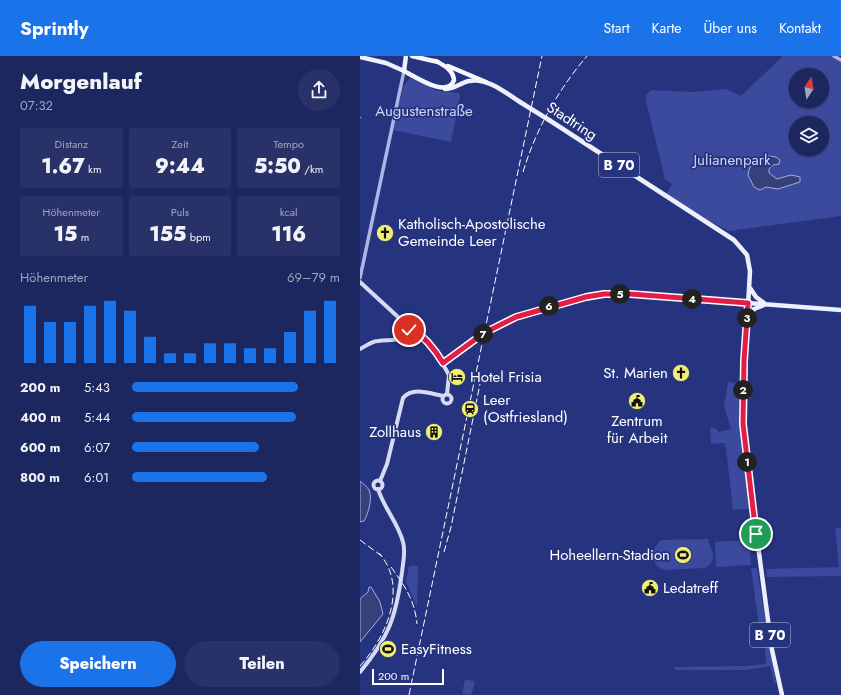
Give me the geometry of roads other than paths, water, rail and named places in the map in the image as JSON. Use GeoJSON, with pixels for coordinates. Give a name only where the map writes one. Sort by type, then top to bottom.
{"type":"FeatureCollection","features":[{"type":"Feature","properties":{"kind":"highway","name":"Stadtring"},"geometry":{"type":"LineString","coordinates":[[415,56],[436,62],[486,82]]}},
{"type":"Feature","properties":{"kind":"highway"},"geometry":{"type":"LineString","coordinates":[[404,71],[445,89],[452,86],[454,78],[450,70],[436,62]]}},
{"type":"Feature","properties":{"kind":"main road"},"geometry":{"type":"LineString","coordinates":[[360,57],[386,63],[404,71],[406,56]]}},
{"type":"Feature","properties":{"kind":"main road"},"geometry":{"type":"LineString","coordinates":[[445,89],[451,89],[469,81],[486,82]]}},
{"type":"Feature","properties":{"kind":"main road","name":"Stadtring"},"geometry":{"type":"LineString","coordinates":[[486,82],[549,120],[738,243],[747,255],[749,262],[750,287],[748,303]]}},
{"type":"Feature","properties":{"kind":"main road"},"geometry":{"type":"LineString","coordinates":[[360,282],[406,323],[411,330],[435,350],[449,374],[444,396],[411,392],[405,395],[402,401],[387,464],[380,481],[382,485],[378,489]]}},
{"type":"Feature","properties":{"kind":"main road"},"geometry":{"type":"LineString","coordinates":[[750,287],[756,298],[766,304]]}},
{"type":"Feature","properties":{"kind":"main road"},"geometry":{"type":"LineString","coordinates":[[443,363],[479,337],[516,317],[570,301],[604,294],[841,310]]}},
{"type":"Feature","properties":{"kind":"main road","name":"B 70"},"geometry":{"type":"LineString","coordinates":[[748,303],[743,393],[743,433],[772,650],[782,695]]}},
{"type":"Feature","properties":{"kind":"main road"},"geometry":{"type":"LineString","coordinates":[[747,319],[754,309],[766,304]]}},
{"type":"Feature","properties":{"kind":"main road"},"geometry":{"type":"LineString","coordinates":[[360,349],[378,340],[397,340],[411,330]]}},
{"type":"Feature","properties":{"kind":"main road"},"geometry":{"type":"LineString","coordinates":[[360,672],[377,650],[390,627],[397,603],[404,550],[403,540],[378,489],[375,488],[373,484],[376,481],[380,481]]}},
{"type":"Feature","properties":{"kind":"street"},"geometry":{"type":"LineString","coordinates":[[834,56],[841,60]]}},
{"type":"Feature","properties":{"kind":"street"},"geometry":{"type":"LineString","coordinates":[[360,278],[404,71]]}},
{"type":"Feature","properties":{"kind":"railway"},"geometry":{"type":"LineString","coordinates":[[409,695],[542,56]]}},
{"type":"Feature","properties":{"kind":"railway"},"geometry":{"type":"LineString","coordinates":[[523,172],[541,125],[557,96],[587,56]]}},
{"type":"Feature","properties":{"kind":"railway"},"geometry":{"type":"LineString","coordinates":[[444,552],[451,527],[480,384]]}},
{"type":"Feature","properties":{"kind":"railway"},"geometry":{"type":"LineString","coordinates":[[360,540],[383,557]]}},
{"type":"Feature","properties":{"kind":"railway"},"geometry":{"type":"LineString","coordinates":[[360,666],[378,641],[385,626],[393,596],[392,581],[388,566],[379,553]]}},
{"type":"Feature","properties":{"kind":"railway"},"geometry":{"type":"LineString","coordinates":[[391,567],[412,601],[417,624]]}},
{"type":"Feature","properties":{"kind":"place","name":"Katholisch-Apostolische Gemeinde Leer"},"geometry":{"type":"Point","coordinates":[385,233]}},
{"type":"Feature","properties":{"kind":"place","name":"St. Marien"},"geometry":{"type":"Point","coordinates":[681,373]}},
{"type":"Feature","properties":{"kind":"place","name":"Hotel Frisia"},"geometry":{"type":"Point","coordinates":[457,377]}},
{"type":"Feature","properties":{"kind":"place","name":"Zentrum für Arbeit"},"geometry":{"type":"Point","coordinates":[637,401]}},
{"type":"Feature","properties":{"kind":"place","name":"Leer (Ostfriesland)"},"geometry":{"type":"Point","coordinates":[470,409]}},
{"type":"Feature","properties":{"kind":"place","name":"Zollhaus"},"geometry":{"type":"Point","coordinates":[434,432]}},
{"type":"Feature","properties":{"kind":"place","name":"Hoheellern-Stadion"},"geometry":{"type":"Point","coordinates":[683,555]}},
{"type":"Feature","properties":{"kind":"place","name":"Ledatreff"},"geometry":{"type":"Point","coordinates":[650,588]}},
{"type":"Feature","properties":{"kind":"place","name":"EasyFitness"},"geometry":{"type":"Point","coordinates":[388,649]}},
{"type":"Feature","properties":{"kind":"park label","name":"Augustenstraße"},"geometry":{"type":"Point","coordinates":[424,111]}},
{"type":"Feature","properties":{"kind":"park label","name":"Julianenpark"},"geometry":{"type":"Point","coordinates":[732,160]}}]}
